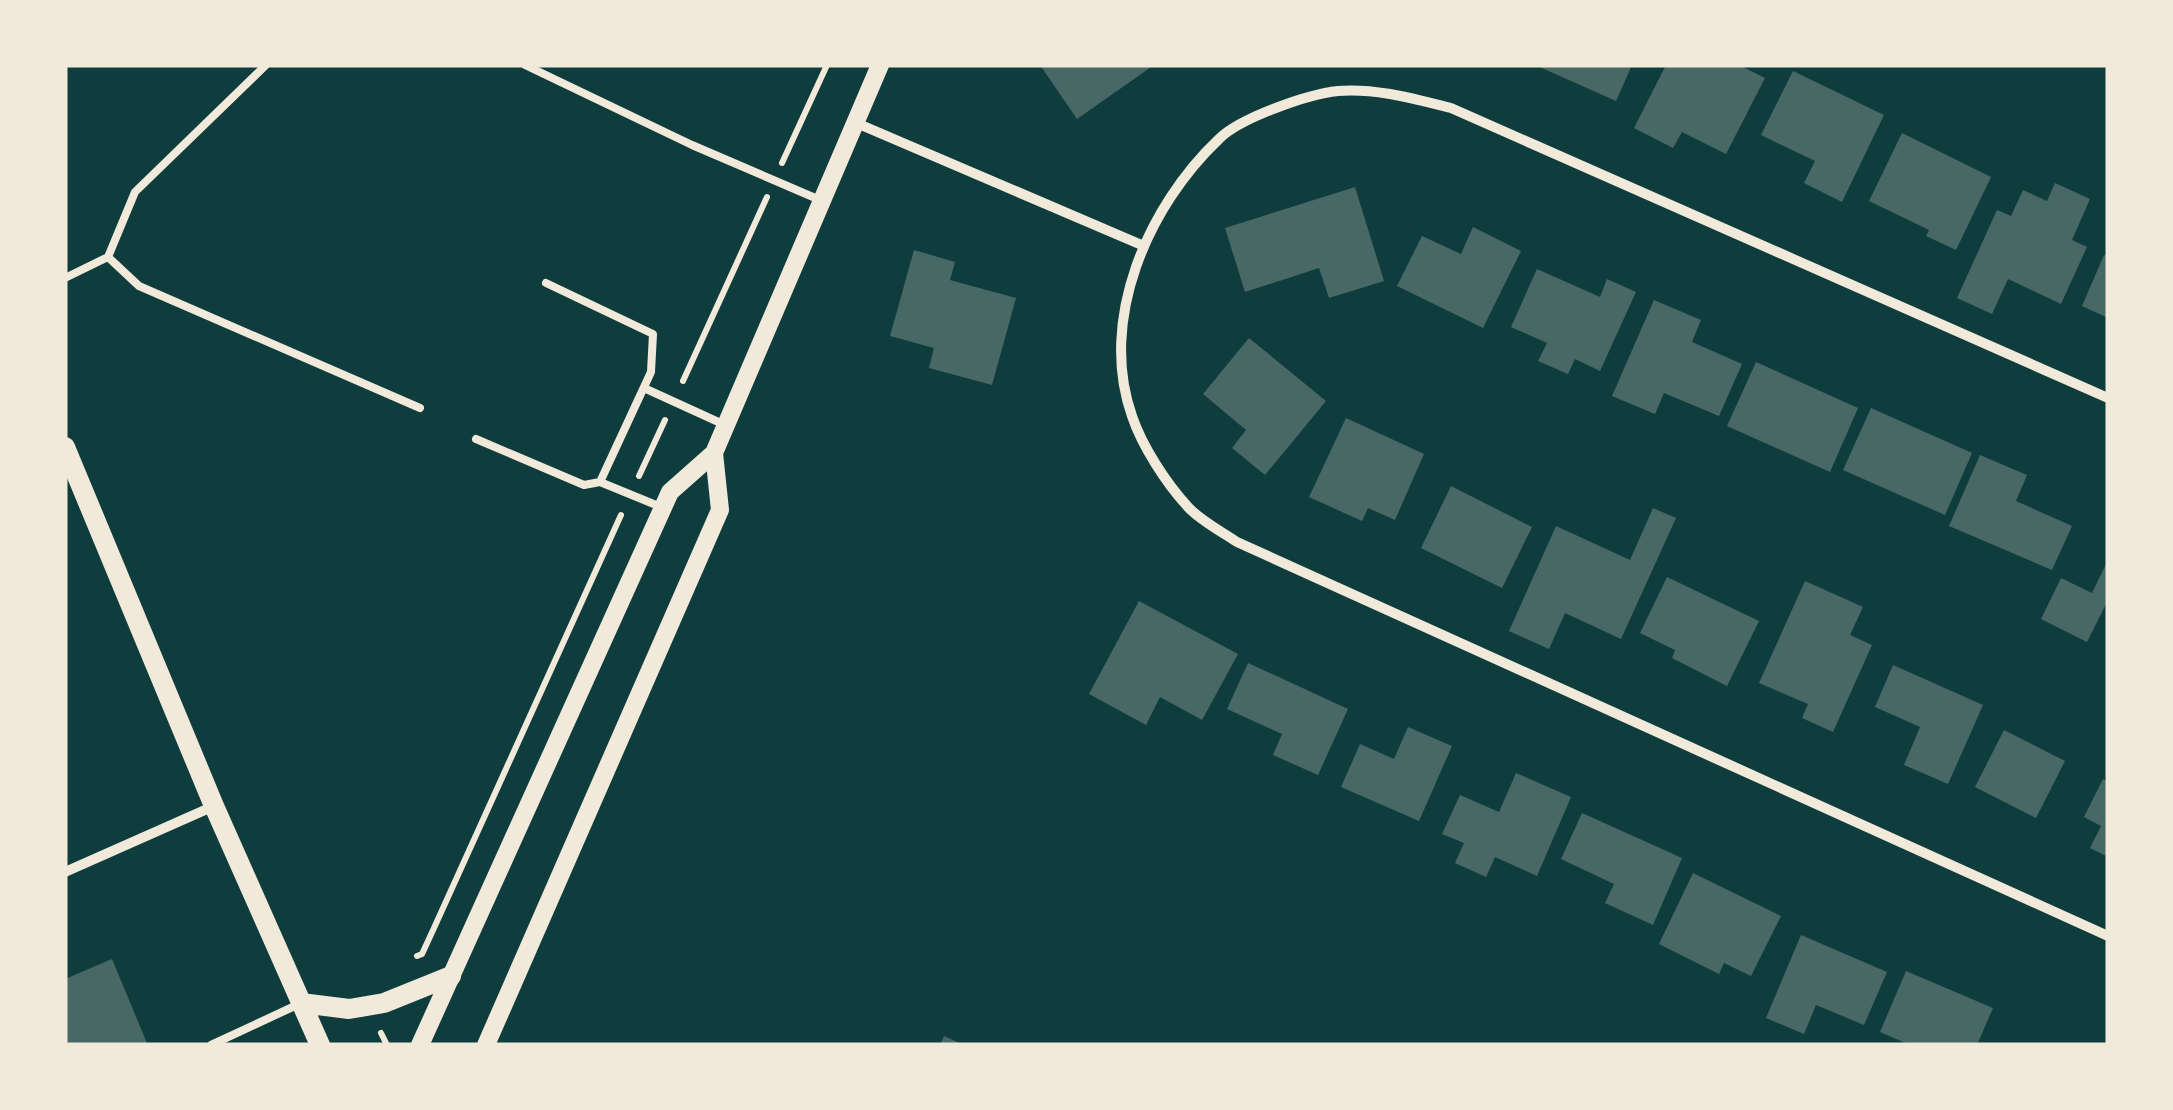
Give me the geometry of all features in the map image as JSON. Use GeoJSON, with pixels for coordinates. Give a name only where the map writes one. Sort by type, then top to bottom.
{"type":"FeatureCollection","features":[{"type":"Feature","properties":{"kind":"main road"},"geometry":{"type":"LineString","coordinates":[[65,447],[214,806],[320,1045]]}},
{"type":"Feature","properties":{"kind":"main road"},"geometry":{"type":"LineString","coordinates":[[301,1003],[349,1010],[384,1004],[451,976]]}},
{"type":"Feature","properties":{"kind":"street"},"geometry":{"type":"LineString","coordinates":[[420,1045],[662,508],[670,492],[714,453],[880,65]]}},
{"type":"Feature","properties":{"kind":"street"},"geometry":{"type":"LineString","coordinates":[[2108,398],[1451,108],[1386,92],[1336,91],[1292,102],[1220,136],[1171,196],[1144,246],[1123,309],[1121,367],[1132,417],[1159,466],[1189,508],[1237,542],[2108,936]]}},
{"type":"Feature","properties":{"kind":"street"},"geometry":{"type":"LineString","coordinates":[[854,122],[1144,246]]}},
{"type":"Feature","properties":{"kind":"street"},"geometry":{"type":"LineString","coordinates":[[486,1045],[720,510],[714,453]]}},
{"type":"Feature","properties":{"kind":"street"},"geometry":{"type":"LineString","coordinates":[[65,872],[214,806]]}},
{"type":"Feature","properties":{"kind":"lane"},"geometry":{"type":"LineString","coordinates":[[65,278],[108,257],[135,192],[266,65]]}},
{"type":"Feature","properties":{"kind":"lane"},"geometry":{"type":"LineString","coordinates":[[524,65],[820,200]]}},
{"type":"Feature","properties":{"kind":"lane"},"geometry":{"type":"LineString","coordinates":[[108,257],[140,286],[420,408]]}},
{"type":"Feature","properties":{"kind":"lane"},"geometry":{"type":"LineString","coordinates":[[546,283],[653,334],[651,372],[600,482]]}},
{"type":"Feature","properties":{"kind":"lane"},"geometry":{"type":"LineString","coordinates":[[644,388],[726,425]]}},
{"type":"Feature","properties":{"kind":"lane"},"geometry":{"type":"LineString","coordinates":[[476,438],[584,484],[600,482],[662,508]]}},
{"type":"Feature","properties":{"kind":"lane"},"geometry":{"type":"LineString","coordinates":[[210,1045],[301,1003]]}},
{"type":"Feature","properties":{"kind":"path"},"geometry":{"type":"LineString","coordinates":[[412,958],[422,954],[826,65]]}},
{"type":"Feature","properties":{"kind":"building"},"geometry":{"type":"Polygon","coordinates":[[[1040,65],[1154,65],[1077,119],[1040,65]]]}},
{"type":"Feature","properties":{"kind":"building"},"geometry":{"type":"Polygon","coordinates":[[[1535,65],[1632,65],[1616,101],[1535,65]]]}},
{"type":"Feature","properties":{"kind":"building"},"geometry":{"type":"Polygon","coordinates":[[[1666,65],[1739,65],[1765,78],[1726,154],[1682,132],[1673,148],[1634,128],[1666,65]]]}},
{"type":"Feature","properties":{"kind":"building"},"geometry":{"type":"Polygon","coordinates":[[[1793,71],[1884,115],[1842,202],[1804,183],[1815,161],[1761,135],[1793,71]]]}},
{"type":"Feature","properties":{"kind":"building"},"geometry":{"type":"Polygon","coordinates":[[[1902,133],[1991,177],[1956,250],[1926,236],[1929,230],[1869,201],[1902,133]]]}},
{"type":"Feature","properties":{"kind":"building"},"geometry":{"type":"Polygon","coordinates":[[[2055,183],[2090,199],[2072,240],[2087,247],[2061,304],[2008,279],[1992,314],[1957,298],[1997,210],[2011,216],[2023,190],[2047,201],[2055,183]]]}},
{"type":"Feature","properties":{"kind":"building"},"geometry":{"type":"Polygon","coordinates":[[[1355,187],[1384,281],[1329,298],[1319,268],[1245,292],[1225,228],[1355,187]]]}},
{"type":"Feature","properties":{"kind":"building"},"geometry":{"type":"Polygon","coordinates":[[[1473,227],[1521,251],[1483,328],[1397,286],[1422,236],[1461,254],[1473,227]]]}},
{"type":"Feature","properties":{"kind":"building"},"geometry":{"type":"Polygon","coordinates":[[[914,250],[955,262],[950,280],[1016,298],[992,385],[929,368],[934,348],[890,336],[914,250]]]}},
{"type":"Feature","properties":{"kind":"building"},"geometry":{"type":"Polygon","coordinates":[[[2104,255],[2108,257],[2108,318],[2082,306],[2104,255]]]}},
{"type":"Feature","properties":{"kind":"building"},"geometry":{"type":"Polygon","coordinates":[[[1537,269],[1600,297],[1607,279],[1636,292],[1600,371],[1575,359],[1568,374],[1538,361],[1547,343],[1511,327],[1537,269]]]}},
{"type":"Feature","properties":{"kind":"building"},"geometry":{"type":"Polygon","coordinates":[[[1654,300],[1701,320],[1692,342],[1742,364],[1719,416],[1664,393],[1655,414],[1612,396],[1654,300]]]}},
{"type":"Feature","properties":{"kind":"building"},"geometry":{"type":"Polygon","coordinates":[[[1249,338],[1326,401],[1265,475],[1232,448],[1246,430],[1203,394],[1249,338]]]}},
{"type":"Feature","properties":{"kind":"building"},"geometry":{"type":"Polygon","coordinates":[[[1756,362],[1858,408],[1830,472],[1727,426],[1756,362]]]}},
{"type":"Feature","properties":{"kind":"building"},"geometry":{"type":"Polygon","coordinates":[[[1871,408],[1972,453],[1945,515],[1843,470],[1871,408]]]}},
{"type":"Feature","properties":{"kind":"building"},"geometry":{"type":"Polygon","coordinates":[[[1346,418],[1424,454],[1395,520],[1368,508],[1362,521],[1309,497],[1346,418]]]}},
{"type":"Feature","properties":{"kind":"building"},"geometry":{"type":"Polygon","coordinates":[[[1980,455],[2027,475],[2016,501],[2072,526],[2052,570],[1949,526],[1980,455]]]}},
{"type":"Feature","properties":{"kind":"building"},"geometry":{"type":"Polygon","coordinates":[[[1451,486],[1532,527],[1502,588],[1421,548],[1451,486]]]}},
{"type":"Feature","properties":{"kind":"building"},"geometry":{"type":"Polygon","coordinates":[[[1653,508],[1676,518],[1621,639],[1565,613],[1549,649],[1509,631],[1556,526],[1630,560],[1653,508]]]}},
{"type":"Feature","properties":{"kind":"building"},"geometry":{"type":"Polygon","coordinates":[[[2108,560],[2108,600],[2087,642],[2041,619],[2061,578],[2092,593],[2108,560]]]}},
{"type":"Feature","properties":{"kind":"building"},"geometry":{"type":"Polygon","coordinates":[[[1667,577],[1759,621],[1727,686],[1672,658],[1675,650],[1640,633],[1667,577]]]}},
{"type":"Feature","properties":{"kind":"building"},"geometry":{"type":"Polygon","coordinates":[[[1805,581],[1863,607],[1850,635],[1872,645],[1833,732],[1802,718],[1808,704],[1759,683],[1805,581]]]}},
{"type":"Feature","properties":{"kind":"building"},"geometry":{"type":"Polygon","coordinates":[[[1139,601],[1238,654],[1202,720],[1160,697],[1146,725],[1089,694],[1139,601]]]}},
{"type":"Feature","properties":{"kind":"building"},"geometry":{"type":"Polygon","coordinates":[[[1248,663],[1348,709],[1318,775],[1273,755],[1282,734],[1227,709],[1248,663]]]}},
{"type":"Feature","properties":{"kind":"building"},"geometry":{"type":"Polygon","coordinates":[[[1893,665],[1983,705],[1948,784],[1904,765],[1920,727],[1875,707],[1893,665]]]}},
{"type":"Feature","properties":{"kind":"building"},"geometry":{"type":"Polygon","coordinates":[[[1408,727],[1452,746],[1419,821],[1341,787],[1360,744],[1394,759],[1408,727]]]}},
{"type":"Feature","properties":{"kind":"building"},"geometry":{"type":"Polygon","coordinates":[[[2004,730],[2065,761],[2036,818],[1975,787],[2004,730]]]}},
{"type":"Feature","properties":{"kind":"building"},"geometry":{"type":"Polygon","coordinates":[[[1516,773],[1571,797],[1537,876],[1495,857],[1486,877],[1455,863],[1464,843],[1442,834],[1460,795],[1499,812],[1516,773]]]}},
{"type":"Feature","properties":{"kind":"building"},"geometry":{"type":"Polygon","coordinates":[[[2103,779],[2108,781],[2108,857],[2090,848],[2101,826],[2084,817],[2103,779]]]}},
{"type":"Feature","properties":{"kind":"building"},"geometry":{"type":"Polygon","coordinates":[[[1582,813],[1682,858],[1653,925],[1605,903],[1614,884],[1561,859],[1582,813]]]}},
{"type":"Feature","properties":{"kind":"building"},"geometry":{"type":"Polygon","coordinates":[[[1693,873],[1781,916],[1751,976],[1724,963],[1719,974],[1659,944],[1693,873]]]}},
{"type":"Feature","properties":{"kind":"building"},"geometry":{"type":"Polygon","coordinates":[[[1801,935],[1887,972],[1864,1025],[1816,1005],[1804,1034],[1766,1018],[1801,935]]]}},
{"type":"Feature","properties":{"kind":"building"},"geometry":{"type":"Polygon","coordinates":[[[112,959],[147,1043],[65,1045],[65,979],[112,959]]]}},
{"type":"Feature","properties":{"kind":"building"},"geometry":{"type":"Polygon","coordinates":[[[1906,971],[1993,1008],[1977,1045],[1910,1045],[1880,1032],[1906,971]]]}},
{"type":"Feature","properties":{"kind":"building"},"geometry":{"type":"Polygon","coordinates":[[[944,1036],[964,1045],[940,1045],[944,1036]]]}}]}
